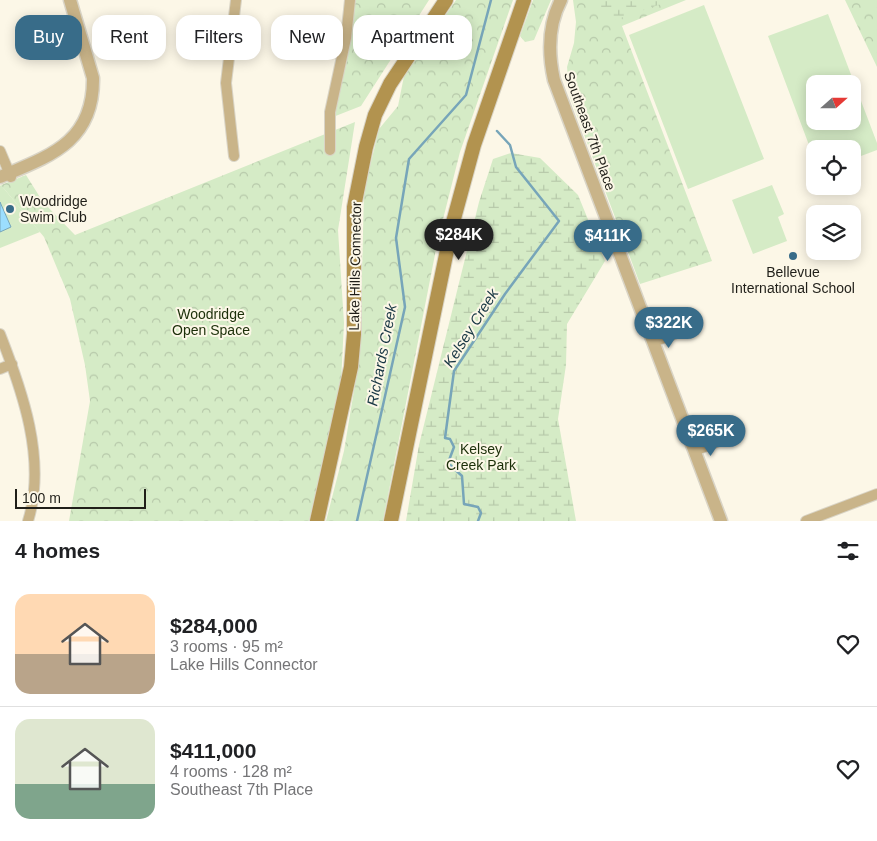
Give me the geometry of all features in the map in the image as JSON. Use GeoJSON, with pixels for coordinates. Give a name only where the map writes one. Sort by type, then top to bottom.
{"type":"FeatureCollection","features":[{"type":"Feature","properties":{"kind":"main road","name":"Lake Hills Connector"},"geometry":{"type":"LineString","coordinates":[[318,521],[351,367],[354,334],[354,207],[366,147],[376,115],[387,91],[446,0]]}},
{"type":"Feature","properties":{"kind":"main road"},"geometry":{"type":"LineString","coordinates":[[391,521],[452,226],[474,144],[524,0]]}},
{"type":"Feature","properties":{"kind":"street"},"geometry":{"type":"LineString","coordinates":[[0,151],[7,176],[58,152],[78,132],[88,111],[94,89],[93,78],[70,0]]}},
{"type":"Feature","properties":{"kind":"street"},"geometry":{"type":"LineString","coordinates":[[234,156],[226,83],[236,0]]}},
{"type":"Feature","properties":{"kind":"street"},"geometry":{"type":"LineString","coordinates":[[330,150],[330,112],[344,47],[350,0]]}},
{"type":"Feature","properties":{"kind":"street","name":"Southeast 7th Place"},"geometry":{"type":"LineString","coordinates":[[561,0],[551,33],[550,61],[554,80],[721,521]]}},
{"type":"Feature","properties":{"kind":"street"},"geometry":{"type":"LineString","coordinates":[[653,342],[677,333]]}},
{"type":"Feature","properties":{"kind":"street"},"geometry":{"type":"LineString","coordinates":[[0,334],[24,399],[31,431],[33,472],[28,521]]}},
{"type":"Feature","properties":{"kind":"street"},"geometry":{"type":"LineString","coordinates":[[0,369],[12,364]]}},
{"type":"Feature","properties":{"kind":"street"},"geometry":{"type":"LineString","coordinates":[[694,451],[719,441]]}},
{"type":"Feature","properties":{"kind":"street"},"geometry":{"type":"LineString","coordinates":[[806,521],[877,494]]}},
{"type":"Feature","properties":{"kind":"green space"},"geometry":{"type":"Polygon","coordinates":[[[355,0],[429,0],[419,15],[353,15],[353,60],[391,60],[361,106],[333,117],[355,0]]]}},
{"type":"Feature","properties":{"kind":"green space"},"geometry":{"type":"Polygon","coordinates":[[[456,0],[513,0],[460,152],[438,239],[383,521],[326,521],[344,451],[360,354],[364,191],[379,129],[398,106],[404,76],[415,60],[472,60],[472,15],[446,15],[456,0]]]}},
{"type":"Feature","properties":{"kind":"green space"},"geometry":{"type":"Polygon","coordinates":[[[533,0],[551,0],[534,40],[525,42],[520,36],[533,0]]]}},
{"type":"Feature","properties":{"kind":"green space"},"geometry":{"type":"Polygon","coordinates":[[[573,0],[686,0],[622,26],[712,261],[640,284],[570,97],[567,67],[574,43],[576,22],[573,0]]]}},
{"type":"Feature","properties":{"kind":"green space"},"geometry":{"type":"Polygon","coordinates":[[[595,0],[666,0],[661,4],[612,21],[595,0]]]}},
{"type":"Feature","properties":{"kind":"green space"},"geometry":{"type":"Polygon","coordinates":[[[845,0],[877,0],[877,67],[845,0]]]}},
{"type":"Feature","properties":{"kind":"green space"},"geometry":{"type":"Polygon","coordinates":[[[704,5],[764,159],[688,189],[629,35],[704,5]]]}},
{"type":"Feature","properties":{"kind":"green space"},"geometry":{"type":"Polygon","coordinates":[[[828,14],[851,75],[806,75],[806,130],[861,130],[861,101],[877,143],[877,150],[861,156],[861,140],[807,140],[768,36],[828,14]]]}},
{"type":"Feature","properties":{"kind":"green space","name":"Woodridge Open Space"},"geometry":{"type":"Polygon","coordinates":[[[355,122],[338,230],[344,323],[341,382],[309,521],[69,521],[90,401],[85,365],[70,299],[44,237],[1,185],[26,175],[43,202],[75,235],[355,122]]]}},
{"type":"Feature","properties":{"kind":"green space","name":"Kelsey Creek Park"},"geometry":{"type":"Polygon","coordinates":[[[511,153],[540,158],[578,195],[605,261],[567,324],[566,365],[558,419],[576,521],[406,521],[419,445],[479,202],[493,159],[511,153]]]}},
{"type":"Feature","properties":{"kind":"green space"},"geometry":{"type":"Polygon","coordinates":[[[772,185],[784,214],[778,217],[787,241],[753,254],[732,200],[772,185]]]}},
{"type":"Feature","properties":{"kind":"green space","name":"Woodridge Swim Club"},"geometry":{"type":"Polygon","coordinates":[[[0,186],[40,232],[0,248],[0,186]]]}},
{"type":"Feature","properties":{"kind":"water"},"geometry":{"type":"Polygon","coordinates":[[[0,202],[11,227],[0,232],[0,202]]]}},
{"type":"Feature","properties":{"kind":"waterway","name":"Richards Creek"},"geometry":{"type":"LineString","coordinates":[[357,521],[405,307],[396,238],[409,159],[466,95],[491,0]]}},
{"type":"Feature","properties":{"kind":"waterway","name":"Kelsey Creek"},"geometry":{"type":"LineString","coordinates":[[478,521],[481,513],[478,507],[464,504],[462,476],[448,463],[454,447],[450,439],[445,438],[454,371],[505,294],[559,221],[516,167],[510,145],[497,131]]}},
{"type":"Feature","properties":{"kind":"place","name":"Woodridge Swim Club"},"geometry":{"type":"Point","coordinates":[10,209]}},
{"type":"Feature","properties":{"kind":"place","name":"Bellevue International School"},"geometry":{"type":"Point","coordinates":[793,256]}}]}
